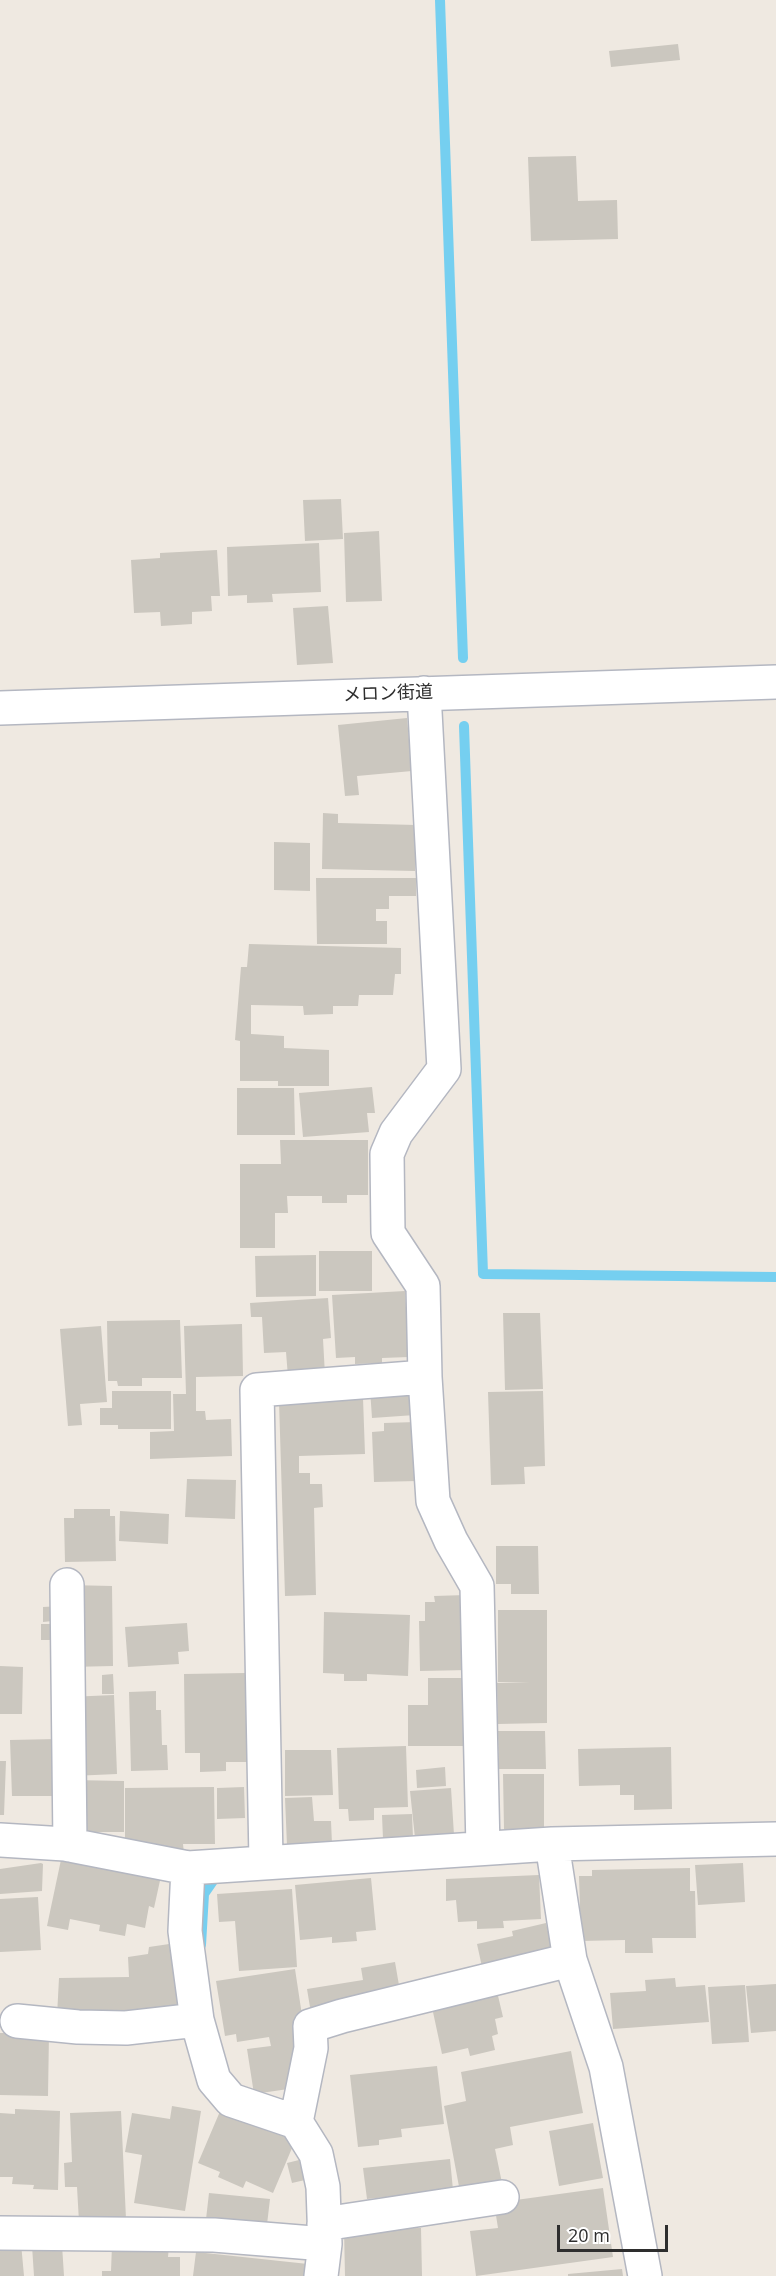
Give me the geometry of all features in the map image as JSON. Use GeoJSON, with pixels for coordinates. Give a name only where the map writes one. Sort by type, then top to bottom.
{"type":"FeatureCollection","features":[{"type":"Feature","properties":{"kind":"street","name":"メロン街道"},"geometry":{"type":"LineString","coordinates":[[0,708],[776,682]]}},
{"type":"Feature","properties":{"kind":"street"},"geometry":{"type":"LineString","coordinates":[[424,693],[444,1069],[396,1133],[387,1154],[388,1233],[423,1286],[424,1377],[433,1501],[451,1541],[477,1586],[483,1848]]}},
{"type":"Feature","properties":{"kind":"street"},"geometry":{"type":"LineString","coordinates":[[266,1861],[257,1390],[424,1377]]}},
{"type":"Feature","properties":{"kind":"street"},"geometry":{"type":"LineString","coordinates":[[67,1585],[70,1845]]}},
{"type":"Feature","properties":{"kind":"street"},"geometry":{"type":"LineString","coordinates":[[0,1840],[70,1845],[188,1868],[266,1861],[552,1844],[776,1839]]}},
{"type":"Feature","properties":{"kind":"street"},"geometry":{"type":"LineString","coordinates":[[552,1844],[570,1960],[606,2067],[645,2276]]}},
{"type":"Feature","properties":{"kind":"street"},"geometry":{"type":"LineString","coordinates":[[188,1868],[185,1931],[197,2020],[214,2080],[231,2100],[296,2122],[316,2154],[323,2187],[325,2234],[321,2276]]}},
{"type":"Feature","properties":{"kind":"street"},"geometry":{"type":"LineString","coordinates":[[296,2122],[311,2048],[310,2026],[353,2013],[570,1960]]}},
{"type":"Feature","properties":{"kind":"street"},"geometry":{"type":"LineString","coordinates":[[17,2021],[78,2027],[126,2028],[197,2020]]}},
{"type":"Feature","properties":{"kind":"street"},"geometry":{"type":"LineString","coordinates":[[0,2233],[325,2234],[502,2197]]}},
{"type":"Feature","properties":{"kind":"building"},"geometry":{"type":"Polygon","coordinates":[[[678,44],[680,60],[611,67],[609,51],[678,44]]]}},
{"type":"Feature","properties":{"kind":"building"},"geometry":{"type":"Polygon","coordinates":[[[576,156],[578,201],[617,200],[618,239],[531,241],[528,157],[576,156]]]}},
{"type":"Feature","properties":{"kind":"building"},"geometry":{"type":"Polygon","coordinates":[[[341,499],[343,539],[305,541],[303,500],[341,499]]]}},
{"type":"Feature","properties":{"kind":"building"},"geometry":{"type":"Polygon","coordinates":[[[379,531],[382,601],[346,602],[344,533],[379,531]]]}},
{"type":"Feature","properties":{"kind":"building"},"geometry":{"type":"Polygon","coordinates":[[[319,543],[321,592],[272,594],[273,602],[247,603],[247,595],[228,596],[227,547],[319,543]]]}},
{"type":"Feature","properties":{"kind":"building"},"geometry":{"type":"Polygon","coordinates":[[[217,550],[220,596],[211,596],[212,611],[192,612],[192,624],[161,626],[160,612],[134,613],[131,560],[160,558],[160,553],[217,550]]]}},
{"type":"Feature","properties":{"kind":"building"},"geometry":{"type":"Polygon","coordinates":[[[328,606],[333,663],[297,665],[293,608],[328,606]]]}},
{"type":"Feature","properties":{"kind":"building"},"geometry":{"type":"Polygon","coordinates":[[[407,718],[412,771],[357,776],[359,795],[345,796],[338,725],[407,718]]]}},
{"type":"Feature","properties":{"kind":"building"},"geometry":{"type":"Polygon","coordinates":[[[323,813],[338,814],[338,823],[416,825],[415,871],[322,869],[323,813]]]}},
{"type":"Feature","properties":{"kind":"building"},"geometry":{"type":"Polygon","coordinates":[[[274,842],[310,843],[310,891],[274,890],[274,842]]]}},
{"type":"Feature","properties":{"kind":"building"},"geometry":{"type":"Polygon","coordinates":[[[316,878],[416,878],[416,896],[389,896],[389,909],[376,909],[376,921],[387,921],[387,944],[317,944],[316,878]]]}},
{"type":"Feature","properties":{"kind":"building"},"geometry":{"type":"Polygon","coordinates":[[[249,944],[401,948],[401,974],[395,974],[393,995],[359,995],[358,1006],[333,1006],[333,1014],[304,1015],[303,1006],[251,1005],[251,1034],[284,1036],[284,1048],[329,1050],[329,1086],[278,1086],[278,1081],[240,1081],[240,1041],[235,1040],[241,967],[247,967],[249,944]]]}},
{"type":"Feature","properties":{"kind":"building"},"geometry":{"type":"Polygon","coordinates":[[[372,1087],[375,1113],[367,1113],[369,1132],[303,1137],[299,1093],[372,1087]]]}},
{"type":"Feature","properties":{"kind":"building"},"geometry":{"type":"Polygon","coordinates":[[[237,1088],[294,1088],[295,1135],[237,1135],[237,1088]]]}},
{"type":"Feature","properties":{"kind":"building"},"geometry":{"type":"Polygon","coordinates":[[[280,1140],[368,1140],[368,1195],[347,1195],[347,1203],[322,1203],[322,1196],[287,1196],[288,1213],[275,1213],[275,1248],[240,1248],[240,1164],[281,1164],[280,1140]]]}},
{"type":"Feature","properties":{"kind":"building"},"geometry":{"type":"Polygon","coordinates":[[[319,1251],[372,1251],[372,1291],[319,1291],[319,1251]]]}},
{"type":"Feature","properties":{"kind":"building"},"geometry":{"type":"Polygon","coordinates":[[[316,1255],[316,1296],[256,1297],[255,1256],[316,1255]]]}},
{"type":"Feature","properties":{"kind":"building"},"geometry":{"type":"Polygon","coordinates":[[[405,1291],[409,1357],[382,1358],[382,1363],[355,1364],[355,1357],[336,1358],[332,1295],[405,1291]]]}},
{"type":"Feature","properties":{"kind":"building"},"geometry":{"type":"Polygon","coordinates":[[[328,1298],[331,1338],[323,1339],[325,1375],[288,1377],[286,1352],[264,1353],[262,1317],[251,1317],[250,1303],[328,1298]]]}},
{"type":"Feature","properties":{"kind":"building"},"geometry":{"type":"Polygon","coordinates":[[[503,1313],[540,1313],[543,1389],[505,1390],[503,1313]]]}},
{"type":"Feature","properties":{"kind":"building"},"geometry":{"type":"Polygon","coordinates":[[[180,1320],[182,1378],[142,1378],[142,1386],[118,1386],[117,1381],[108,1381],[107,1321],[180,1320]]]}},
{"type":"Feature","properties":{"kind":"building"},"geometry":{"type":"Polygon","coordinates":[[[242,1324],[243,1376],[196,1377],[196,1411],[205,1411],[206,1420],[231,1419],[232,1456],[150,1459],[150,1432],[174,1431],[173,1394],[186,1394],[184,1326],[242,1324]]]}},
{"type":"Feature","properties":{"kind":"building"},"geometry":{"type":"Polygon","coordinates":[[[101,1326],[107,1402],[80,1404],[82,1425],[68,1426],[60,1329],[101,1326]]]}},
{"type":"Feature","properties":{"kind":"building"},"geometry":{"type":"Polygon","coordinates":[[[414,1387],[415,1415],[372,1418],[370,1389],[414,1387]]]}},
{"type":"Feature","properties":{"kind":"building"},"geometry":{"type":"Polygon","coordinates":[[[112,1391],[171,1391],[171,1429],[118,1429],[118,1425],[100,1425],[100,1408],[112,1408],[112,1391]]]}},
{"type":"Feature","properties":{"kind":"building"},"geometry":{"type":"Polygon","coordinates":[[[543,1391],[545,1466],[524,1467],[525,1484],[491,1485],[488,1392],[543,1391]]]}},
{"type":"Feature","properties":{"kind":"building"},"geometry":{"type":"Polygon","coordinates":[[[363,1398],[365,1454],[299,1456],[299,1473],[310,1473],[310,1484],[322,1484],[323,1507],[314,1508],[316,1595],[285,1596],[279,1401],[363,1398]]]}},
{"type":"Feature","properties":{"kind":"building"},"geometry":{"type":"Polygon","coordinates":[[[416,1422],[418,1481],[374,1482],[372,1432],[384,1431],[384,1423],[416,1422]]]}},
{"type":"Feature","properties":{"kind":"building"},"geometry":{"type":"Polygon","coordinates":[[[187,1479],[236,1480],[235,1519],[185,1517],[187,1479]]]}},
{"type":"Feature","properties":{"kind":"building"},"geometry":{"type":"Polygon","coordinates":[[[74,1509],[110,1509],[110,1516],[115,1516],[116,1561],[65,1562],[64,1518],[74,1518],[74,1509]]]}},
{"type":"Feature","properties":{"kind":"building"},"geometry":{"type":"Polygon","coordinates":[[[120,1511],[169,1514],[168,1544],[119,1541],[120,1511]]]}},
{"type":"Feature","properties":{"kind":"building"},"geometry":{"type":"Polygon","coordinates":[[[496,1546],[538,1546],[539,1594],[511,1594],[511,1584],[496,1584],[496,1546]]]}},
{"type":"Feature","properties":{"kind":"building"},"geometry":{"type":"Polygon","coordinates":[[[68,1585],[112,1586],[113,1666],[69,1667],[68,1585]]]}},
{"type":"Feature","properties":{"kind":"building"},"geometry":{"type":"Polygon","coordinates":[[[466,1595],[468,1670],[420,1671],[419,1621],[425,1621],[425,1602],[435,1602],[434,1596],[466,1595]]]}},
{"type":"Feature","properties":{"kind":"building"},"geometry":{"type":"Polygon","coordinates":[[[61,1606],[62,1620],[43,1622],[43,1607],[61,1606]]]}},
{"type":"Feature","properties":{"kind":"building"},"geometry":{"type":"Polygon","coordinates":[[[498,1610],[547,1610],[547,1723],[498,1724],[497,1683],[530,1682],[498,1682],[498,1610]]]}},
{"type":"Feature","properties":{"kind":"building"},"geometry":{"type":"Polygon","coordinates":[[[324,1612],[410,1615],[408,1676],[367,1674],[367,1681],[344,1681],[344,1674],[323,1673],[324,1612]]]}},
{"type":"Feature","properties":{"kind":"building"},"geometry":{"type":"Polygon","coordinates":[[[187,1623],[189,1651],[178,1652],[179,1664],[128,1667],[125,1627],[187,1623]]]}},
{"type":"Feature","properties":{"kind":"building"},"geometry":{"type":"Polygon","coordinates":[[[41,1624],[60,1624],[60,1640],[41,1640],[41,1624]]]}},
{"type":"Feature","properties":{"kind":"building"},"geometry":{"type":"Polygon","coordinates":[[[0,1666],[23,1667],[22,1714],[0,1714],[0,1666]]]}},
{"type":"Feature","properties":{"kind":"building"},"geometry":{"type":"Polygon","coordinates":[[[245,1673],[247,1762],[226,1762],[226,1771],[200,1772],[200,1753],[185,1753],[184,1674],[245,1673]]]}},
{"type":"Feature","properties":{"kind":"building"},"geometry":{"type":"Polygon","coordinates":[[[113,1674],[114,1694],[102,1694],[102,1675],[113,1674]]]}},
{"type":"Feature","properties":{"kind":"building"},"geometry":{"type":"Polygon","coordinates":[[[428,1678],[469,1678],[470,1746],[408,1746],[408,1705],[428,1705],[428,1678]]]}},
{"type":"Feature","properties":{"kind":"building"},"geometry":{"type":"Polygon","coordinates":[[[156,1691],[156,1710],[161,1710],[162,1745],[167,1745],[168,1770],[131,1771],[129,1692],[156,1691]]]}},
{"type":"Feature","properties":{"kind":"building"},"geometry":{"type":"Polygon","coordinates":[[[114,1695],[117,1774],[72,1776],[68,1697],[114,1695]]]}},
{"type":"Feature","properties":{"kind":"building"},"geometry":{"type":"Polygon","coordinates":[[[498,1731],[545,1731],[546,1769],[499,1769],[498,1731]]]}},
{"type":"Feature","properties":{"kind":"building"},"geometry":{"type":"Polygon","coordinates":[[[57,1739],[58,1796],[12,1796],[10,1740],[57,1739]]]}},
{"type":"Feature","properties":{"kind":"building"},"geometry":{"type":"Polygon","coordinates":[[[406,1746],[408,1807],[374,1808],[374,1820],[349,1821],[348,1809],[339,1809],[337,1748],[406,1746]]]}},
{"type":"Feature","properties":{"kind":"building"},"geometry":{"type":"Polygon","coordinates":[[[671,1747],[672,1809],[634,1810],[634,1795],[620,1795],[620,1785],[579,1786],[578,1749],[671,1747]]]}},
{"type":"Feature","properties":{"kind":"building"},"geometry":{"type":"Polygon","coordinates":[[[285,1750],[331,1750],[333,1795],[285,1796],[285,1750]]]}},
{"type":"Feature","properties":{"kind":"building"},"geometry":{"type":"Polygon","coordinates":[[[0,1761],[6,1761],[4,1815],[0,1815],[0,1761]]]}},
{"type":"Feature","properties":{"kind":"building"},"geometry":{"type":"Polygon","coordinates":[[[445,1767],[446,1786],[417,1788],[416,1770],[445,1767]]]}},
{"type":"Feature","properties":{"kind":"building"},"geometry":{"type":"Polygon","coordinates":[[[503,1774],[544,1774],[544,1829],[504,1829],[503,1774]]]}},
{"type":"Feature","properties":{"kind":"building"},"geometry":{"type":"Polygon","coordinates":[[[72,1780],[124,1781],[124,1832],[77,1832],[72,1780]]]}},
{"type":"Feature","properties":{"kind":"building"},"geometry":{"type":"Polygon","coordinates":[[[214,1787],[215,1844],[183,1844],[184,1854],[160,1853],[160,1845],[125,1845],[125,1788],[214,1787]]]}},
{"type":"Feature","properties":{"kind":"building"},"geometry":{"type":"Polygon","coordinates":[[[244,1787],[245,1818],[217,1819],[217,1788],[244,1787]]]}},
{"type":"Feature","properties":{"kind":"building"},"geometry":{"type":"Polygon","coordinates":[[[451,1788],[454,1835],[415,1838],[410,1791],[451,1788]]]}},
{"type":"Feature","properties":{"kind":"building"},"geometry":{"type":"Polygon","coordinates":[[[312,1797],[314,1821],[331,1821],[332,1844],[287,1846],[285,1798],[312,1797]]]}},
{"type":"Feature","properties":{"kind":"building"},"geometry":{"type":"Polygon","coordinates":[[[412,1814],[413,1838],[383,1839],[382,1815],[412,1814]]]}},
{"type":"Feature","properties":{"kind":"building"},"geometry":{"type":"Polygon","coordinates":[[[62,1855],[161,1876],[154,1908],[149,1906],[145,1928],[127,1924],[125,1936],[99,1931],[100,1925],[70,1919],[68,1930],[47,1926],[62,1855]]]}},
{"type":"Feature","properties":{"kind":"building"},"geometry":{"type":"Polygon","coordinates":[[[743,1863],[745,1902],[698,1905],[695,1865],[743,1863]]]}},
{"type":"Feature","properties":{"kind":"building"},"geometry":{"type":"Polygon","coordinates":[[[43,1864],[42,1891],[0,1894],[0,1869],[43,1864]]]}},
{"type":"Feature","properties":{"kind":"building"},"geometry":{"type":"Polygon","coordinates":[[[690,1868],[690,1891],[695,1891],[696,1938],[652,1938],[653,1953],[625,1953],[625,1940],[581,1941],[579,1876],[592,1876],[592,1870],[690,1868]]]}},
{"type":"Feature","properties":{"kind":"building"},"geometry":{"type":"Polygon","coordinates":[[[539,1875],[541,1919],[503,1921],[504,1928],[477,1929],[477,1921],[458,1922],[456,1900],[446,1901],[446,1879],[539,1875]]]}},
{"type":"Feature","properties":{"kind":"building"},"geometry":{"type":"Polygon","coordinates":[[[371,1878],[376,1930],[356,1932],[357,1941],[332,1943],[332,1937],[300,1940],[295,1885],[371,1878]]]}},
{"type":"Feature","properties":{"kind":"building"},"geometry":{"type":"Polygon","coordinates":[[[292,1889],[297,1967],[239,1971],[235,1921],[219,1922],[217,1894],[292,1889]]]}},
{"type":"Feature","properties":{"kind":"building"},"geometry":{"type":"Polygon","coordinates":[[[38,1897],[41,1950],[0,1952],[0,1899],[38,1897]]]}},
{"type":"Feature","properties":{"kind":"building"},"geometry":{"type":"Polygon","coordinates":[[[546,1923],[555,1961],[484,1976],[477,1944],[513,1936],[512,1931],[546,1923]]]}},
{"type":"Feature","properties":{"kind":"building"},"geometry":{"type":"Polygon","coordinates":[[[176,1943],[181,2007],[131,2014],[57,2016],[59,1978],[129,1977],[128,1957],[148,1954],[149,1947],[176,1943]]]}},
{"type":"Feature","properties":{"kind":"building"},"geometry":{"type":"Polygon","coordinates":[[[395,1962],[401,1997],[312,2019],[307,1989],[363,1980],[361,1968],[395,1962]]]}},
{"type":"Feature","properties":{"kind":"building"},"geometry":{"type":"Polygon","coordinates":[[[295,1969],[308,2055],[302,2087],[254,2094],[247,2049],[271,2046],[269,2037],[237,2042],[236,2034],[225,2036],[216,1981],[295,1969]]]}},
{"type":"Feature","properties":{"kind":"building"},"geometry":{"type":"Polygon","coordinates":[[[675,1978],[676,1987],[705,1985],[709,2022],[613,2029],[610,1993],[646,1991],[645,1980],[675,1978]]]}},
{"type":"Feature","properties":{"kind":"building"},"geometry":{"type":"Polygon","coordinates":[[[495,1983],[503,2017],[495,2019],[498,2034],[492,2036],[495,2050],[470,2056],[468,2048],[442,2054],[430,1998],[495,1983]]]}},
{"type":"Feature","properties":{"kind":"building"},"geometry":{"type":"Polygon","coordinates":[[[776,1984],[776,2031],[751,2033],[746,1986],[776,1984]]]}},
{"type":"Feature","properties":{"kind":"building"},"geometry":{"type":"Polygon","coordinates":[[[745,1985],[749,2042],[712,2044],[708,1987],[745,1985]]]}},
{"type":"Feature","properties":{"kind":"building"},"geometry":{"type":"Polygon","coordinates":[[[0,2033],[49,2033],[48,2096],[0,2095],[0,2033]]]}},
{"type":"Feature","properties":{"kind":"building"},"geometry":{"type":"Polygon","coordinates":[[[571,2051],[583,2113],[510,2127],[513,2145],[495,2149],[502,2183],[460,2192],[444,2106],[466,2101],[461,2072],[571,2051]]]}},
{"type":"Feature","properties":{"kind":"building"},"geometry":{"type":"Polygon","coordinates":[[[437,2066],[444,2124],[401,2129],[402,2137],[379,2140],[379,2145],[358,2147],[350,2075],[437,2066]]]}},
{"type":"Feature","properties":{"kind":"building"},"geometry":{"type":"Polygon","coordinates":[[[172,2106],[201,2111],[185,2211],[134,2203],[142,2155],[125,2152],[132,2113],[170,2119],[172,2106]]]}},
{"type":"Feature","properties":{"kind":"building"},"geometry":{"type":"Polygon","coordinates":[[[15,2109],[60,2111],[58,2190],[33,2189],[34,2185],[12,2184],[13,2177],[0,2177],[0,2113],[15,2114],[15,2109]]]}},
{"type":"Feature","properties":{"kind":"building"},"geometry":{"type":"Polygon","coordinates":[[[221,2109],[295,2141],[273,2193],[246,2181],[243,2188],[218,2177],[220,2172],[198,2163],[221,2109]]]}},
{"type":"Feature","properties":{"kind":"building"},"geometry":{"type":"Polygon","coordinates":[[[121,2111],[126,2219],[79,2222],[77,2187],[65,2187],[64,2163],[72,2162],[70,2113],[121,2111]]]}},
{"type":"Feature","properties":{"kind":"building"},"geometry":{"type":"Polygon","coordinates":[[[593,2123],[603,2178],[559,2186],[549,2131],[593,2123]]]}},
{"type":"Feature","properties":{"kind":"building"},"geometry":{"type":"Polygon","coordinates":[[[450,2159],[453,2190],[367,2199],[363,2168],[450,2159]]]}},
{"type":"Feature","properties":{"kind":"building"},"geometry":{"type":"Polygon","coordinates":[[[299,2160],[305,2180],[292,2183],[287,2163],[299,2160]]]}},
{"type":"Feature","properties":{"kind":"building"},"geometry":{"type":"Polygon","coordinates":[[[603,2188],[613,2257],[476,2276],[470,2231],[498,2228],[494,2203],[603,2188]]]}},
{"type":"Feature","properties":{"kind":"building"},"geometry":{"type":"Polygon","coordinates":[[[209,2193],[270,2199],[266,2233],[205,2228],[209,2193]]]}},
{"type":"Feature","properties":{"kind":"building"},"geometry":{"type":"Polygon","coordinates":[[[421,2228],[422,2276],[345,2276],[344,2229],[421,2228]]]}},
{"type":"Feature","properties":{"kind":"building"},"geometry":{"type":"Polygon","coordinates":[[[21,2243],[24,2276],[0,2276],[0,2245],[21,2243]]]}},
{"type":"Feature","properties":{"kind":"building"},"geometry":{"type":"Polygon","coordinates":[[[62,2245],[64,2276],[34,2276],[32,2246],[62,2245]]]}},
{"type":"Feature","properties":{"kind":"building"},"geometry":{"type":"Polygon","coordinates":[[[112,2245],[169,2246],[168,2257],[180,2257],[180,2276],[102,2276],[102,2271],[111,2271],[112,2245]]]}},
{"type":"Feature","properties":{"kind":"building"},"geometry":{"type":"Polygon","coordinates":[[[196,2252],[308,2264],[307,2276],[193,2276],[196,2252]]]}},
{"type":"Feature","properties":{"kind":"building"},"geometry":{"type":"Polygon","coordinates":[[[622,2269],[623,2276],[568,2276],[568,2274],[622,2269]]]}},
{"type":"Feature","properties":{"kind":"waterway"},"geometry":{"type":"LineString","coordinates":[[440,0],[463,658]]}},
{"type":"Feature","properties":{"kind":"waterway"},"geometry":{"type":"LineString","coordinates":[[464,726],[483,1274],[776,1277]]}},
{"type":"Feature","properties":{"kind":"waterway"},"geometry":{"type":"LineString","coordinates":[[201,1945],[204,1894],[213,1881]]}}]}
